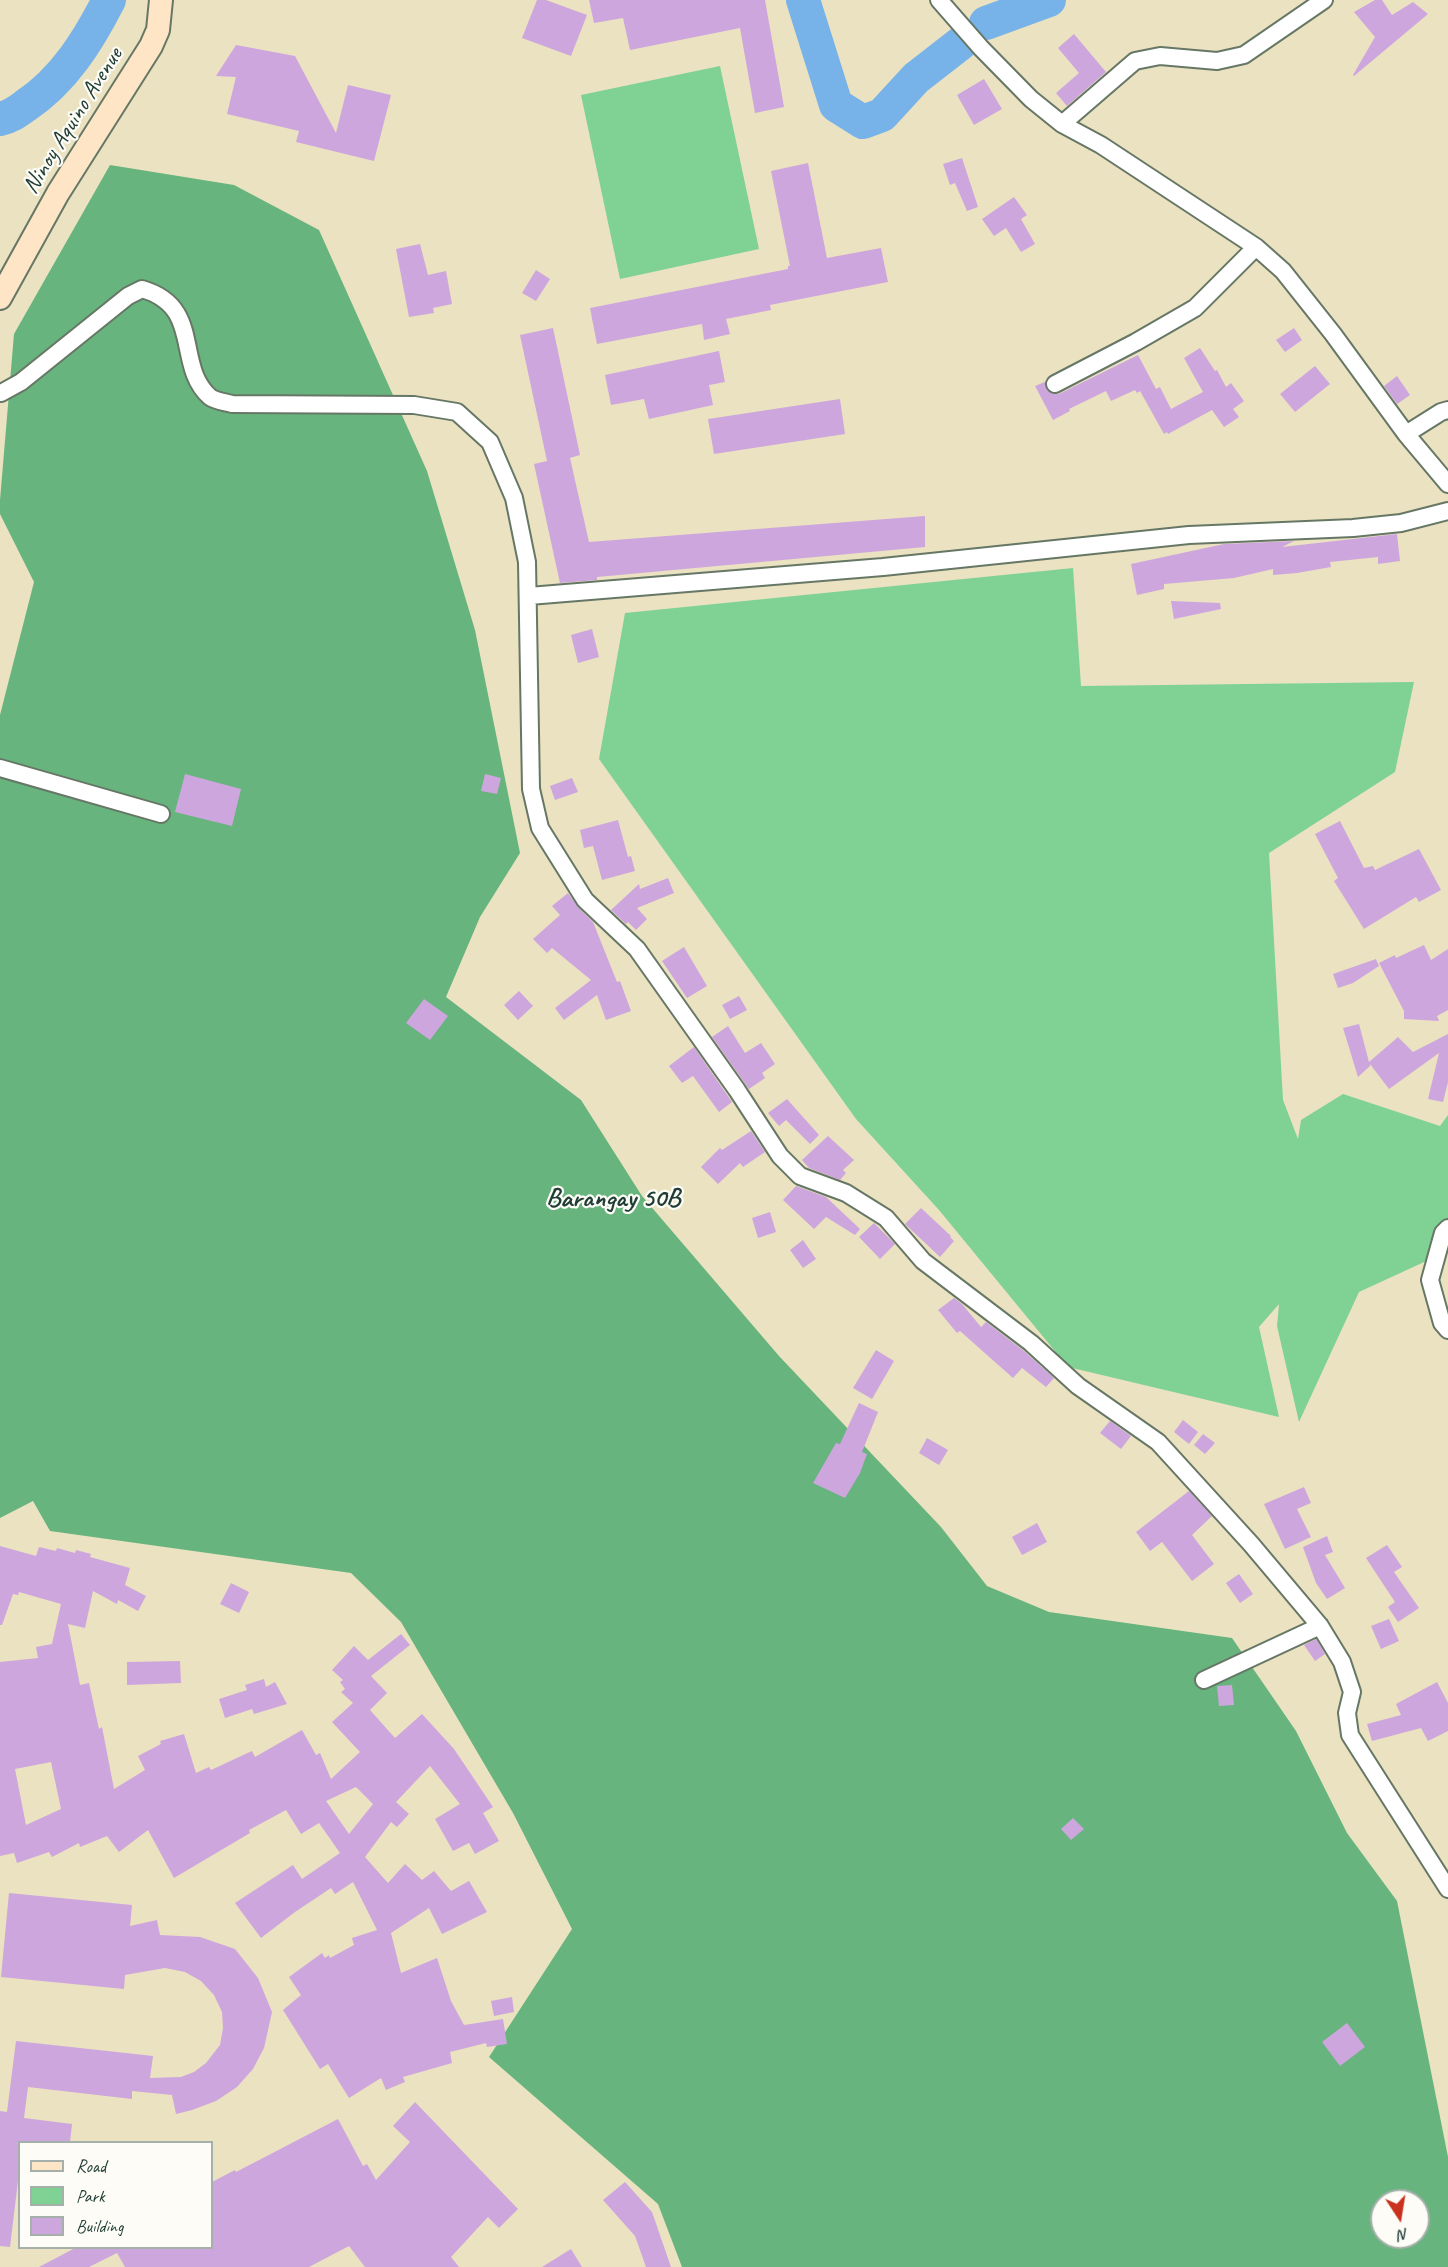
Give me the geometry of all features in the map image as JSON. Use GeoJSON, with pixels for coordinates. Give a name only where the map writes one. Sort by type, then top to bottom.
{"type":"FeatureCollection","features":[{"type":"Feature","properties":{"kind":"main road","name":"Ninoy Aquino Avenue"},"geometry":{"type":"LineString","coordinates":[[0,298],[58,193],[151,46],[158,30],[161,0]]}},
{"type":"Feature","properties":{"kind":"street"},"geometry":{"type":"LineString","coordinates":[[939,0],[981,48],[1031,99],[1062,124],[1101,145],[1256,247],[1282,270],[1334,334],[1406,434],[1448,484]]}},
{"type":"Feature","properties":{"kind":"street"},"geometry":{"type":"LineString","coordinates":[[1062,124],[1135,61],[1160,56],[1217,61],[1244,55],[1324,0]]}},
{"type":"Feature","properties":{"kind":"street"},"geometry":{"type":"LineString","coordinates":[[1055,384],[1195,308],[1256,247]]}},
{"type":"Feature","properties":{"kind":"street"},"geometry":{"type":"LineString","coordinates":[[1,393],[21,382],[128,296],[142,289],[153,292],[166,301],[185,329],[197,382],[212,398],[232,404],[414,405],[457,412],[490,442],[514,498],[528,562],[531,789],[540,828],[585,900],[637,949],[678,1004],[780,1156],[800,1176],[846,1193],[886,1218],[923,1261],[1030,1343],[1078,1386],[1158,1442],[1251,1544],[1320,1626],[1342,1662],[1352,1692],[1347,1713],[1350,1735],[1448,1889]]}},
{"type":"Feature","properties":{"kind":"street"},"geometry":{"type":"LineString","coordinates":[[1406,434],[1448,410]]}},
{"type":"Feature","properties":{"kind":"street"},"geometry":{"type":"LineString","coordinates":[[529,596],[884,567],[1189,535],[1353,528],[1401,523],[1448,512]]}},
{"type":"Feature","properties":{"kind":"street"},"geometry":{"type":"LineString","coordinates":[[0,768],[162,814]]}},
{"type":"Feature","properties":{"kind":"street"},"geometry":{"type":"LineString","coordinates":[[1448,1228],[1443,1233],[1430,1280],[1442,1323],[1448,1330]]}},
{"type":"Feature","properties":{"kind":"street"},"geometry":{"type":"LineString","coordinates":[[1204,1680],[1320,1626]]}},
{"type":"Feature","properties":{"kind":"green space"},"geometry":{"type":"Polygon","coordinates":[[[720,66],[759,249],[620,279],[581,95],[720,66]]]}},
{"type":"Feature","properties":{"kind":"green space"},"geometry":{"type":"Polygon","coordinates":[[[110,165],[234,185],[319,230],[427,471],[475,630],[520,853],[480,917],[446,997],[581,1100],[642,1196],[779,1356],[941,1527],[987,1586],[1049,1612],[1232,1638],[1296,1731],[1347,1833],[1397,1901],[1448,2157],[1448,2267],[682,2267],[658,2204],[489,2057],[572,1929],[513,1813],[401,1622],[351,1573],[50,1531],[33,1501],[0,1518],[0,715],[34,582],[0,514],[14,334],[110,165]]]}},
{"type":"Feature","properties":{"kind":"green space"},"geometry":{"type":"Polygon","coordinates":[[[1073,568],[1081,686],[1414,682],[1395,772],[1269,853],[1283,1100],[1298,1139],[1301,1120],[1343,1094],[1440,1126],[1448,1115],[1448,1251],[1359,1292],[1299,1422],[1277,1326],[1279,1304],[1259,1327],[1279,1417],[1068,1367],[939,1210],[856,1119],[599,759],[625,613],[1073,568]]]}},
{"type":"Feature","properties":{"kind":"building"},"geometry":{"type":"Polygon","coordinates":[[[537,0],[546,0],[587,15],[571,56],[522,38],[537,0]]]}},
{"type":"Feature","properties":{"kind":"building"},"geometry":{"type":"Polygon","coordinates":[[[589,0],[765,0],[784,107],[755,113],[740,28],[630,50],[623,18],[594,23],[589,0]]]}},
{"type":"Feature","properties":{"kind":"building"},"geometry":{"type":"Polygon","coordinates":[[[1375,0],[1382,0],[1392,15],[1413,2],[1428,14],[1354,76],[1375,37],[1354,12],[1375,0]]]}},
{"type":"Feature","properties":{"kind":"building"},"geometry":{"type":"Polygon","coordinates":[[[1074,34],[1106,72],[1067,106],[1056,93],[1079,73],[1058,48],[1074,34]]]}},
{"type":"Feature","properties":{"kind":"building"},"geometry":{"type":"Polygon","coordinates":[[[236,45],[295,56],[336,133],[348,85],[391,95],[374,161],[296,142],[299,131],[227,114],[236,77],[216,76],[236,45]]]}},
{"type":"Feature","properties":{"kind":"building"},"geometry":{"type":"Polygon","coordinates":[[[984,79],[1002,109],[974,125],[957,95],[984,79]]]}},
{"type":"Feature","properties":{"kind":"building"},"geometry":{"type":"Polygon","coordinates":[[[962,158],[978,207],[967,211],[955,183],[950,185],[943,164],[962,158]]]}},
{"type":"Feature","properties":{"kind":"building"},"geometry":{"type":"Polygon","coordinates":[[[808,163],[827,258],[881,248],[888,282],[770,305],[771,310],[726,319],[730,334],[704,340],[702,324],[597,344],[590,308],[788,269],[790,266],[771,171],[808,163]]]}},
{"type":"Feature","properties":{"kind":"building"},"geometry":{"type":"Polygon","coordinates":[[[1014,197],[1027,215],[1021,219],[1035,244],[1021,252],[1006,228],[994,236],[982,219],[1014,197]]]}},
{"type":"Feature","properties":{"kind":"building"},"geometry":{"type":"Polygon","coordinates":[[[420,244],[428,275],[446,271],[452,304],[433,308],[434,313],[409,317],[396,249],[420,244]]]}},
{"type":"Feature","properties":{"kind":"building"},"geometry":{"type":"Polygon","coordinates":[[[536,270],[550,279],[536,301],[522,293],[536,270]]]}},
{"type":"Feature","properties":{"kind":"building"},"geometry":{"type":"Polygon","coordinates":[[[553,328],[580,455],[570,458],[589,542],[925,516],[925,547],[597,577],[597,580],[560,583],[534,464],[547,461],[520,335],[553,328]]]}},
{"type":"Feature","properties":{"kind":"building"},"geometry":{"type":"Polygon","coordinates":[[[1294,328],[1302,340],[1285,352],[1276,340],[1294,328]]]}},
{"type":"Feature","properties":{"kind":"building"},"geometry":{"type":"Polygon","coordinates":[[[1200,348],[1215,371],[1217,370],[1226,387],[1231,383],[1244,401],[1233,409],[1239,417],[1224,427],[1212,410],[1164,434],[1140,391],[1137,393],[1135,390],[1111,401],[1106,391],[1069,409],[1070,411],[1053,420],[1035,386],[1045,382],[1049,392],[1059,394],[1138,355],[1156,389],[1160,387],[1171,409],[1203,392],[1184,358],[1200,348]]]}},
{"type":"Feature","properties":{"kind":"building"},"geometry":{"type":"Polygon","coordinates":[[[719,351],[725,382],[709,385],[713,405],[649,419],[644,399],[611,405],[605,375],[719,351]]]}},
{"type":"Feature","properties":{"kind":"building"},"geometry":{"type":"Polygon","coordinates":[[[1315,366],[1330,384],[1295,412],[1280,394],[1315,366]]]}},
{"type":"Feature","properties":{"kind":"building"},"geometry":{"type":"Polygon","coordinates":[[[1397,376],[1410,395],[1397,404],[1384,386],[1397,376]]]}},
{"type":"Feature","properties":{"kind":"building"},"geometry":{"type":"Polygon","coordinates":[[[840,399],[845,434],[714,454],[708,419],[840,399]]]}},
{"type":"Feature","properties":{"kind":"building"},"geometry":{"type":"Polygon","coordinates":[[[1397,534],[1400,561],[1378,564],[1378,557],[1330,562],[1331,567],[1273,575],[1273,569],[1234,578],[1164,584],[1164,589],[1137,595],[1131,564],[1224,544],[1294,541],[1282,547],[1397,534]]]}},
{"type":"Feature","properties":{"kind":"building"},"geometry":{"type":"Polygon","coordinates":[[[1171,601],[1220,603],[1221,609],[1174,619],[1171,601]]]}},
{"type":"Feature","properties":{"kind":"building"},"geometry":{"type":"Polygon","coordinates":[[[592,629],[599,657],[578,663],[571,635],[592,629]]]}},
{"type":"Feature","properties":{"kind":"building"},"geometry":{"type":"Polygon","coordinates":[[[185,774],[241,789],[232,826],[175,812],[185,774]]]}},
{"type":"Feature","properties":{"kind":"building"},"geometry":{"type":"Polygon","coordinates":[[[485,774],[501,778],[497,794],[481,791],[485,774]]]}},
{"type":"Feature","properties":{"kind":"building"},"geometry":{"type":"Polygon","coordinates":[[[572,778],[578,792],[555,800],[550,786],[572,778]]]}},
{"type":"Feature","properties":{"kind":"building"},"geometry":{"type":"Polygon","coordinates":[[[618,820],[628,857],[631,856],[635,871],[602,880],[593,846],[584,848],[580,830],[618,820]]]}},
{"type":"Feature","properties":{"kind":"building"},"geometry":{"type":"Polygon","coordinates":[[[1340,821],[1364,868],[1373,866],[1375,870],[1419,849],[1441,890],[1419,902],[1416,897],[1364,929],[1334,881],[1338,878],[1315,834],[1340,821]]]}},
{"type":"Feature","properties":{"kind":"building"},"geometry":{"type":"Polygon","coordinates":[[[668,878],[674,893],[637,908],[647,919],[636,930],[611,910],[639,884],[640,889],[668,878]]]}},
{"type":"Feature","properties":{"kind":"building"},"geometry":{"type":"Polygon","coordinates":[[[568,893],[593,922],[631,1011],[606,1020],[597,995],[564,1020],[555,1008],[591,980],[552,948],[547,953],[533,939],[560,915],[552,906],[568,893]]]}},
{"type":"Feature","properties":{"kind":"building"},"geometry":{"type":"Polygon","coordinates":[[[1424,945],[1431,960],[1448,949],[1448,1010],[1437,1016],[1439,1021],[1404,1019],[1404,1011],[1379,963],[1424,945]]]}},
{"type":"Feature","properties":{"kind":"building"},"geometry":{"type":"Polygon","coordinates":[[[684,947],[707,986],[687,998],[662,961],[684,947]]]}},
{"type":"Feature","properties":{"kind":"building"},"geometry":{"type":"Polygon","coordinates":[[[1376,959],[1379,966],[1353,983],[1338,988],[1333,974],[1376,959]]]}},
{"type":"Feature","properties":{"kind":"building"},"geometry":{"type":"Polygon","coordinates":[[[519,991],[533,1006],[518,1020],[504,1005],[519,991]]]}},
{"type":"Feature","properties":{"kind":"building"},"geometry":{"type":"Polygon","coordinates":[[[739,996],[747,1010],[730,1019],[722,1005],[739,996]]]}},
{"type":"Feature","properties":{"kind":"building"},"geometry":{"type":"Polygon","coordinates":[[[424,999],[448,1016],[430,1040],[406,1023],[424,999]]]}},
{"type":"Feature","properties":{"kind":"building"},"geometry":{"type":"Polygon","coordinates":[[[1359,1024],[1369,1062],[1398,1037],[1413,1052],[1448,1034],[1448,1082],[1443,1102],[1428,1099],[1439,1053],[1389,1089],[1370,1064],[1358,1077],[1343,1028],[1359,1024]]]}},
{"type":"Feature","properties":{"kind":"building"},"geometry":{"type":"Polygon","coordinates":[[[728,1026],[745,1053],[761,1043],[775,1064],[762,1073],[765,1078],[749,1089],[712,1037],[728,1026]]]}},
{"type":"Feature","properties":{"kind":"building"},"geometry":{"type":"Polygon","coordinates":[[[694,1047],[732,1102],[719,1112],[693,1076],[682,1083],[669,1066],[694,1047]]]}},
{"type":"Feature","properties":{"kind":"building"},"geometry":{"type":"Polygon","coordinates":[[[787,1099],[819,1135],[810,1144],[786,1120],[779,1126],[768,1113],[787,1099]]]}},
{"type":"Feature","properties":{"kind":"building"},"geometry":{"type":"Polygon","coordinates":[[[751,1131],[765,1152],[743,1167],[740,1163],[718,1184],[701,1167],[720,1148],[722,1150],[751,1131]]]}},
{"type":"Feature","properties":{"kind":"building"},"geometry":{"type":"Polygon","coordinates":[[[828,1136],[854,1160],[843,1170],[846,1173],[840,1180],[809,1168],[802,1160],[828,1136]]]}},
{"type":"Feature","properties":{"kind":"building"},"geometry":{"type":"Polygon","coordinates":[[[796,1186],[826,1197],[860,1229],[855,1235],[826,1217],[814,1229],[783,1200],[796,1186]]]}},
{"type":"Feature","properties":{"kind":"building"},"geometry":{"type":"Polygon","coordinates":[[[921,1208],[954,1241],[940,1257],[905,1224],[921,1208]]]}},
{"type":"Feature","properties":{"kind":"building"},"geometry":{"type":"Polygon","coordinates":[[[770,1212],[776,1232],[758,1238],[752,1218],[770,1212]]]}},
{"type":"Feature","properties":{"kind":"building"},"geometry":{"type":"Polygon","coordinates":[[[874,1223],[895,1244],[880,1259],[859,1237],[874,1223]]]}},
{"type":"Feature","properties":{"kind":"building"},"geometry":{"type":"Polygon","coordinates":[[[803,1240],[816,1259],[803,1268],[790,1250],[803,1240]]]}},
{"type":"Feature","properties":{"kind":"building"},"geometry":{"type":"Polygon","coordinates":[[[954,1298],[981,1327],[986,1322],[1054,1378],[1046,1387],[1022,1368],[1013,1378],[960,1331],[957,1333],[938,1310],[954,1298]]]}},
{"type":"Feature","properties":{"kind":"building"},"geometry":{"type":"Polygon","coordinates":[[[876,1350],[894,1361],[872,1399],[853,1388],[876,1350]]]}},
{"type":"Feature","properties":{"kind":"building"},"geometry":{"type":"Polygon","coordinates":[[[859,1403],[878,1412],[862,1452],[867,1454],[860,1473],[845,1498],[813,1483],[836,1443],[840,1444],[859,1403]]]}},
{"type":"Feature","properties":{"kind":"building"},"geometry":{"type":"Polygon","coordinates":[[[1183,1420],[1198,1432],[1189,1444],[1174,1432],[1183,1420]]]}},
{"type":"Feature","properties":{"kind":"building"},"geometry":{"type":"Polygon","coordinates":[[[1110,1421],[1131,1436],[1121,1449],[1100,1433],[1110,1421]]]}},
{"type":"Feature","properties":{"kind":"building"},"geometry":{"type":"Polygon","coordinates":[[[1203,1434],[1215,1443],[1205,1454],[1194,1445],[1203,1434]]]}},
{"type":"Feature","properties":{"kind":"building"},"geometry":{"type":"Polygon","coordinates":[[[927,1438],[948,1450],[939,1465],[919,1453],[927,1438]]]}},
{"type":"Feature","properties":{"kind":"building"},"geometry":{"type":"Polygon","coordinates":[[[1304,1487],[1311,1503],[1297,1509],[1311,1537],[1285,1549],[1264,1504],[1304,1487]]]}},
{"type":"Feature","properties":{"kind":"building"},"geometry":{"type":"Polygon","coordinates":[[[1189,1491],[1212,1516],[1192,1535],[1214,1564],[1192,1581],[1162,1542],[1150,1551],[1136,1532],[1189,1491]]]}},
{"type":"Feature","properties":{"kind":"building"},"geometry":{"type":"Polygon","coordinates":[[[1037,1523],[1047,1542],[1022,1555],[1012,1537],[1037,1523]]]}},
{"type":"Feature","properties":{"kind":"building"},"geometry":{"type":"Polygon","coordinates":[[[1327,1536],[1333,1552],[1325,1555],[1345,1588],[1327,1599],[1316,1583],[1303,1547],[1327,1536]]]}},
{"type":"Feature","properties":{"kind":"building"},"geometry":{"type":"Polygon","coordinates":[[[1387,1545],[1402,1567],[1394,1572],[1419,1608],[1398,1622],[1388,1607],[1395,1602],[1366,1558],[1387,1545]]]}},
{"type":"Feature","properties":{"kind":"building"},"geometry":{"type":"Polygon","coordinates":[[[0,1546],[36,1556],[39,1547],[56,1551],[57,1548],[75,1553],[76,1550],[91,1554],[90,1557],[130,1568],[125,1585],[146,1596],[138,1611],[118,1600],[117,1604],[93,1591],[85,1628],[68,1624],[80,1685],[89,1683],[99,1729],[102,1727],[114,1789],[145,1770],[138,1756],[161,1744],[160,1741],[184,1734],[196,1773],[209,1767],[211,1770],[252,1751],[255,1757],[302,1730],[316,1755],[320,1753],[331,1779],[360,1752],[332,1722],[353,1703],[341,1692],[345,1689],[340,1682],[343,1680],[332,1670],[354,1646],[368,1660],[401,1634],[410,1645],[371,1676],[387,1693],[370,1710],[395,1738],[422,1714],[454,1749],[493,1807],[483,1813],[499,1841],[475,1854],[469,1843],[453,1851],[435,1819],[460,1804],[430,1766],[396,1802],[409,1814],[397,1827],[391,1822],[365,1857],[388,1883],[405,1864],[422,1880],[434,1871],[451,1891],[469,1881],[487,1912],[442,1934],[429,1908],[391,1933],[401,1973],[437,1958],[451,2001],[464,2025],[503,2019],[507,2044],[487,2047],[486,2043],[450,2052],[452,2063],[403,2077],[405,2082],[386,2090],[381,2078],[349,2098],[328,2064],[320,2069],[283,2010],[301,1995],[289,1977],[322,1953],[325,1958],[329,1955],[330,1958],[354,1945],[352,1938],[377,1930],[353,1882],[335,1894],[331,1888],[261,1938],[235,1903],[293,1865],[302,1879],[340,1853],[319,1823],[301,1834],[286,1810],[249,1830],[250,1833],[174,1878],[148,1830],[119,1852],[107,1836],[80,1847],[79,1843],[52,1857],[49,1852],[17,1863],[14,1853],[0,1856],[0,1662],[38,1658],[36,1647],[52,1644],[61,1604],[19,1592],[18,1595],[13,1594],[2,1625],[0,1625],[0,1546]],[[51,1762],[15,1769],[26,1825],[61,1809],[51,1762]],[[356,1787],[326,1801],[349,1834],[373,1804],[356,1787]]]}},
{"type":"Feature","properties":{"kind":"building"},"geometry":{"type":"Polygon","coordinates":[[[1239,1574],[1253,1594],[1240,1603],[1226,1583],[1239,1574]]]}},
{"type":"Feature","properties":{"kind":"building"},"geometry":{"type":"Polygon","coordinates":[[[231,1583],[249,1592],[239,1613],[220,1604],[231,1583]]]}},
{"type":"Feature","properties":{"kind":"building"},"geometry":{"type":"Polygon","coordinates":[[[1389,1619],[1399,1641],[1381,1649],[1371,1626],[1389,1619]]]}},
{"type":"Feature","properties":{"kind":"building"},"geometry":{"type":"Polygon","coordinates":[[[1316,1639],[1325,1654],[1315,1661],[1304,1645],[1316,1639]]]}},
{"type":"Feature","properties":{"kind":"building"},"geometry":{"type":"Polygon","coordinates":[[[180,1661],[181,1683],[127,1685],[127,1662],[180,1661]]]}},
{"type":"Feature","properties":{"kind":"building"},"geometry":{"type":"Polygon","coordinates":[[[264,1679],[266,1687],[275,1682],[287,1704],[254,1714],[252,1709],[225,1718],[219,1699],[247,1690],[245,1685],[264,1679]]]}},
{"type":"Feature","properties":{"kind":"building"},"geometry":{"type":"Polygon","coordinates":[[[1437,1682],[1448,1703],[1448,1731],[1428,1741],[1421,1728],[1372,1741],[1367,1724],[1401,1715],[1396,1704],[1437,1682]]]}},
{"type":"Feature","properties":{"kind":"building"},"geometry":{"type":"Polygon","coordinates":[[[1232,1685],[1234,1705],[1219,1706],[1217,1686],[1232,1685]]]}},
{"type":"Feature","properties":{"kind":"building"},"geometry":{"type":"Polygon","coordinates":[[[1073,1818],[1084,1829],[1071,1840],[1061,1829],[1073,1818]]]}},
{"type":"Feature","properties":{"kind":"building"},"geometry":{"type":"Polygon","coordinates":[[[9,1893],[132,1905],[130,1926],[157,1920],[160,1935],[200,1937],[235,1949],[258,1978],[272,2012],[264,2048],[253,2069],[237,2087],[216,2101],[192,2110],[176,2114],[172,2095],[132,2091],[132,2099],[28,2087],[24,2118],[72,2124],[70,2141],[18,2141],[18,2181],[10,2247],[0,2246],[0,2111],[7,2112],[16,2041],[153,2056],[150,2078],[181,2077],[194,2072],[206,2063],[220,2045],[223,2028],[222,2012],[214,1995],[201,1981],[185,1972],[165,1968],[125,1975],[124,1989],[1,1977],[9,1893]]]}},
{"type":"Feature","properties":{"kind":"building"},"geometry":{"type":"Polygon","coordinates":[[[512,1997],[514,2012],[494,2016],[491,2001],[512,1997]]]}},
{"type":"Feature","properties":{"kind":"building"},"geometry":{"type":"Polygon","coordinates":[[[1347,2023],[1365,2047],[1340,2066],[1322,2042],[1347,2023]]]}},
{"type":"Feature","properties":{"kind":"building"},"geometry":{"type":"Polygon","coordinates":[[[415,2102],[518,2209],[499,2228],[488,2217],[451,2257],[459,2267],[365,2267],[349,2246],[309,2267],[125,2267],[117,2253],[89,2267],[39,2267],[73,2249],[213,2249],[213,2181],[235,2170],[236,2172],[338,2119],[363,2166],[367,2164],[376,2180],[410,2142],[393,2126],[415,2102]]]}},
{"type":"Feature","properties":{"kind":"building"},"geometry":{"type":"Polygon","coordinates":[[[625,2182],[652,2212],[671,2267],[646,2267],[635,2236],[603,2200],[625,2182]]]}},
{"type":"Feature","properties":{"kind":"building"},"geometry":{"type":"Polygon","coordinates":[[[571,2249],[582,2267],[542,2267],[571,2249]]]}},
{"type":"Feature","properties":{"kind":"waterway"},"geometry":{"type":"LineString","coordinates":[[0,119],[13,114],[39,96],[63,72],[83,45],[109,0]]}},
{"type":"Feature","properties":{"kind":"waterway"},"geometry":{"type":"LineString","coordinates":[[803,0],[836,105],[863,122],[882,115],[916,78],[961,43]]}},
{"type":"Feature","properties":{"kind":"waterway"},"geometry":{"type":"LineString","coordinates":[[986,23],[1049,0]]}},
{"type":"Feature","properties":{"kind":"district","name":"Barangay 50B"},"geometry":{"type":"Point","coordinates":[613,1199]}}]}
